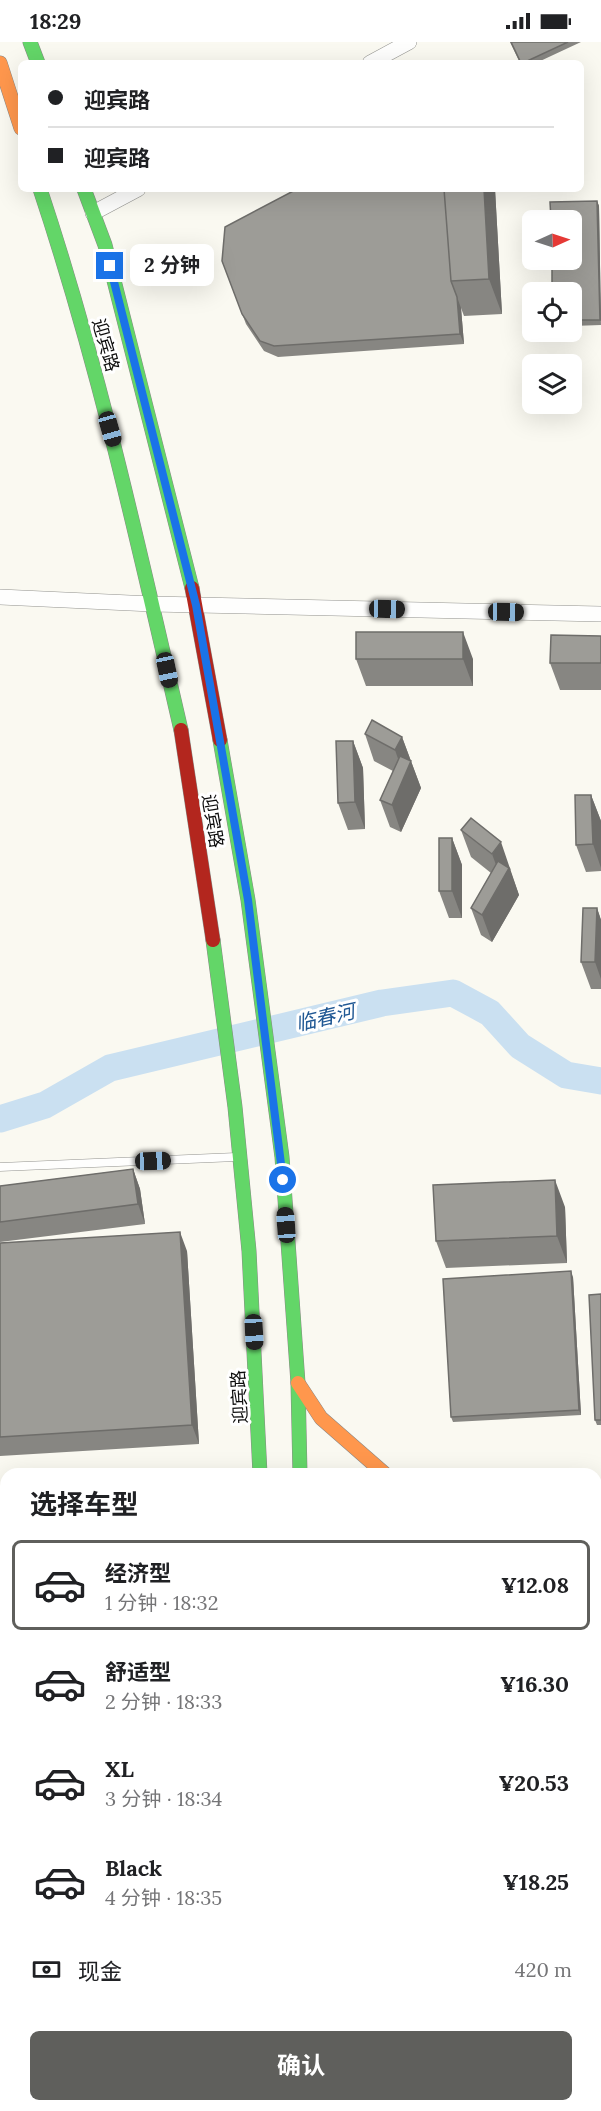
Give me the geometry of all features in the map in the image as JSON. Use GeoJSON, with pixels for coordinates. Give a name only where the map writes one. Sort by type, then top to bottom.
{"type":"FeatureCollection","features":[{"type":"Feature","properties":{"kind":"main road"},"geometry":{"type":"LineString","coordinates":[[30,42],[37,60]]}},
{"type":"Feature","properties":{"kind":"main road"},"geometry":{"type":"LineString","coordinates":[[0,63],[18,119]]}},
{"type":"Feature","properties":{"kind":"main road","name":"迎宾路"},"geometry":{"type":"LineString","coordinates":[[41,192],[62,255],[116,450],[182,736],[219,977],[235,1107],[249,1251],[260,1468]]}},
{"type":"Feature","properties":{"kind":"main road","name":"迎宾路"},"geometry":{"type":"LineString","coordinates":[[85,192],[105,244],[196,605],[248,900],[282,1157],[298,1383],[300,1468]]}},
{"type":"Feature","properties":{"kind":"main road"},"geometry":{"type":"LineString","coordinates":[[298,1383],[321,1418],[378,1468]]}},
{"type":"Feature","properties":{"kind":"street"},"geometry":{"type":"LineString","coordinates":[[376,60],[409,42]]}},
{"type":"Feature","properties":{"kind":"street"},"geometry":{"type":"LineString","coordinates":[[93,213],[132,192]]}},
{"type":"Feature","properties":{"kind":"street"},"geometry":{"type":"LineString","coordinates":[[0,597],[196,605],[601,614]]}},
{"type":"Feature","properties":{"kind":"lane"},"geometry":{"type":"LineString","coordinates":[[0,1167],[240,1157]]}},
{"type":"Feature","properties":{"kind":"building"},"geometry":{"type":"Polygon","coordinates":[[[511,42],[568,42],[529,60],[520,60],[511,42]]]}},
{"type":"Feature","properties":{"kind":"building"},"geometry":{"type":"Polygon","coordinates":[[[291,192],[444,192],[451,281],[457,297],[460,334],[274,346],[260,341],[242,314],[222,261],[225,227],[291,192]]]}},
{"type":"Feature","properties":{"kind":"building"},"geometry":{"type":"Polygon","coordinates":[[[444,192],[484,192],[489,279],[451,281],[444,192]]]}},
{"type":"Feature","properties":{"kind":"building"},"geometry":{"type":"Polygon","coordinates":[[[597,201],[600,320],[582,320],[582,282],[552,282],[552,270],[582,270],[582,210],[550,210],[550,202],[597,201]]]}},
{"type":"Feature","properties":{"kind":"building"},"geometry":{"type":"Polygon","coordinates":[[[356,632],[463,632],[463,659],[356,659],[356,632]]]}},
{"type":"Feature","properties":{"kind":"building"},"geometry":{"type":"Polygon","coordinates":[[[551,635],[601,636],[601,663],[550,663],[551,635]]]}},
{"type":"Feature","properties":{"kind":"building"},"geometry":{"type":"Polygon","coordinates":[[[372,720],[402,737],[395,750],[365,734],[372,720]]]}},
{"type":"Feature","properties":{"kind":"building"},"geometry":{"type":"Polygon","coordinates":[[[336,741],[353,741],[355,802],[338,803],[336,741]]]}},
{"type":"Feature","properties":{"kind":"building"},"geometry":{"type":"Polygon","coordinates":[[[400,756],[411,761],[392,805],[380,800],[400,756]]]}},
{"type":"Feature","properties":{"kind":"building"},"geometry":{"type":"Polygon","coordinates":[[[575,795],[591,795],[593,844],[576,845],[575,795]]]}},
{"type":"Feature","properties":{"kind":"building"},"geometry":{"type":"Polygon","coordinates":[[[471,818],[501,842],[492,854],[461,830],[471,818]]]}},
{"type":"Feature","properties":{"kind":"building"},"geometry":{"type":"Polygon","coordinates":[[[439,838],[452,838],[452,891],[439,891],[439,838]]]}},
{"type":"Feature","properties":{"kind":"building"},"geometry":{"type":"Polygon","coordinates":[[[498,861],[509,868],[482,915],[471,908],[498,861]]]}},
{"type":"Feature","properties":{"kind":"building"},"geometry":{"type":"Polygon","coordinates":[[[583,908],[597,908],[595,962],[581,962],[583,908]]]}},
{"type":"Feature","properties":{"kind":"building"},"geometry":{"type":"Polygon","coordinates":[[[133,1169],[138,1204],[0,1222],[0,1186],[133,1169]]]}},
{"type":"Feature","properties":{"kind":"building"},"geometry":{"type":"Polygon","coordinates":[[[555,1180],[557,1236],[436,1241],[433,1185],[555,1180]]]}},
{"type":"Feature","properties":{"kind":"building"},"geometry":{"type":"Polygon","coordinates":[[[180,1232],[192,1425],[0,1437],[0,1243],[180,1232]]]}},
{"type":"Feature","properties":{"kind":"building"},"geometry":{"type":"Polygon","coordinates":[[[571,1271],[579,1410],[451,1417],[443,1279],[571,1271]]]}},
{"type":"Feature","properties":{"kind":"building"},"geometry":{"type":"Polygon","coordinates":[[[601,1294],[601,1420],[595,1420],[589,1295],[601,1294]]]}},
{"type":"Feature","properties":{"kind":"waterway","name":"临春河"},"geometry":{"type":"LineString","coordinates":[[0,1119],[45,1105],[110,1068],[382,1003],[453,993],[490,1013],[520,1046],[566,1075],[601,1081]]}},
{"type":"Feature","properties":{"kind":"traffic: fast"},"geometry":{"type":"LineString","coordinates":[[30,42],[37,60]]}},
{"type":"Feature","properties":{"kind":"traffic: fast"},"geometry":{"type":"LineString","coordinates":[[41,192],[99,390],[181,730]]}},
{"type":"Feature","properties":{"kind":"traffic: fast"},"geometry":{"type":"LineString","coordinates":[[85,192],[105,245],[192,588]]}},
{"type":"Feature","properties":{"kind":"traffic: fast"},"geometry":{"type":"LineString","coordinates":[[220,740],[248,900],[282,1157],[298,1383],[300,1468]]}},
{"type":"Feature","properties":{"kind":"traffic: fast"},"geometry":{"type":"LineString","coordinates":[[213,940],[235,1107],[249,1251],[260,1468]]}},
{"type":"Feature","properties":{"kind":"traffic: slow"},"geometry":{"type":"LineString","coordinates":[[0,63],[18,119]]}},
{"type":"Feature","properties":{"kind":"traffic: slow"},"geometry":{"type":"LineString","coordinates":[[298,1383],[321,1418],[378,1468]]}},
{"type":"Feature","properties":{"kind":"traffic: jam"},"geometry":{"type":"LineString","coordinates":[[192,588],[220,740]]}},
{"type":"Feature","properties":{"kind":"traffic: jam"},"geometry":{"type":"LineString","coordinates":[[181,730],[213,940]]}},
{"type":"Feature","properties":{"kind":"route"},"geometry":{"type":"LineString","coordinates":[[110,266],[196,605],[248,900],[282,1157],[283,1180]]}}]}
